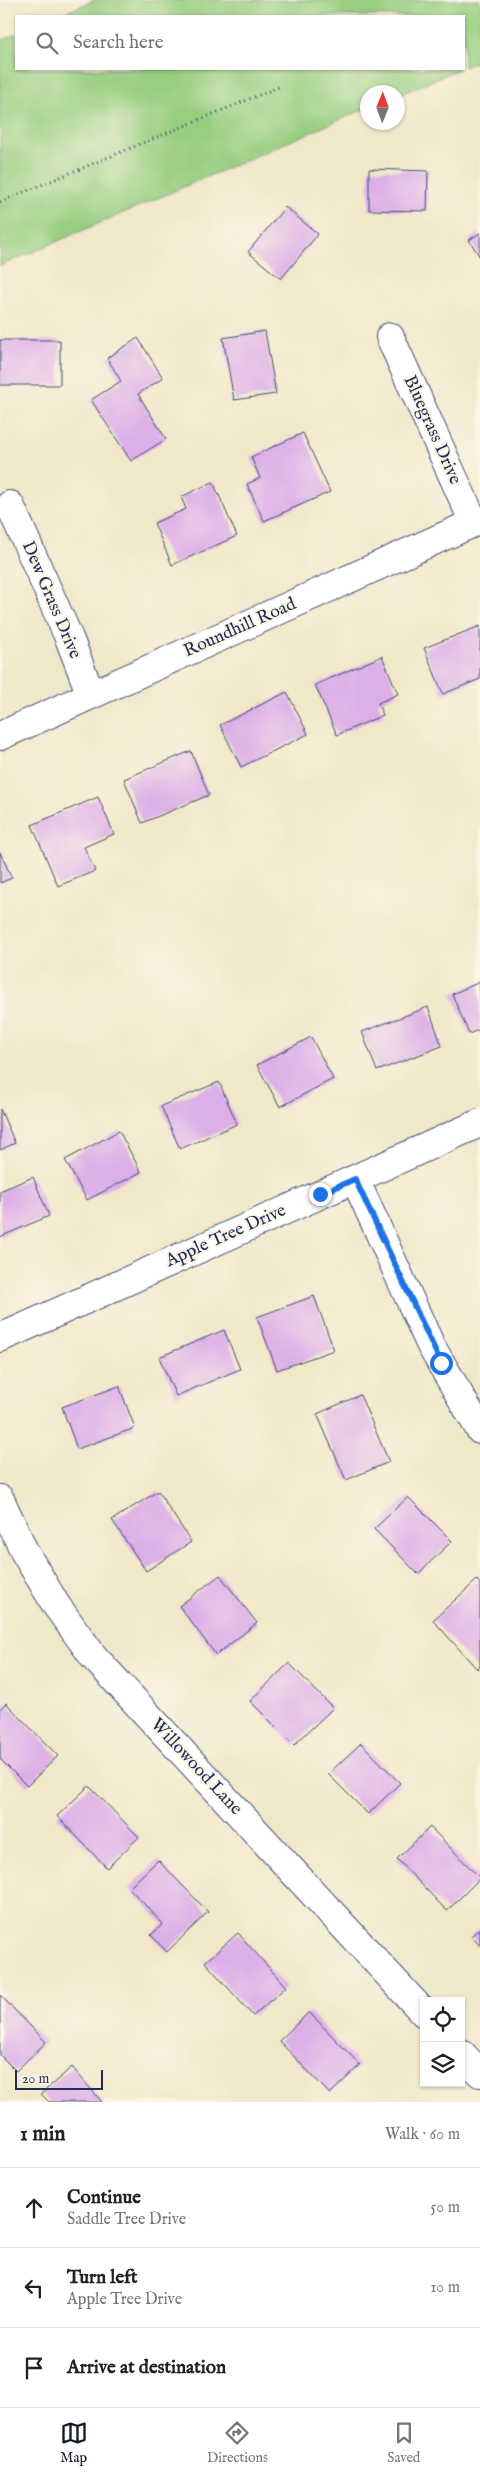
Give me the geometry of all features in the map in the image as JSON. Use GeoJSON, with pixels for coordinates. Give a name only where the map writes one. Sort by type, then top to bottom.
{"type":"FeatureCollection","features":[{"type":"Feature","properties":{"kind":"street","name":"Bluegrass Drive"},"geometry":{"type":"LineString","coordinates":[[390,337],[477,521]]}},
{"type":"Feature","properties":{"kind":"street","name":"Dew Grass Drive"},"geometry":{"type":"LineString","coordinates":[[10,505],[69,638],[91,695]]}},
{"type":"Feature","properties":{"kind":"street","name":"Roundhill Road"},"geometry":{"type":"LineString","coordinates":[[0,736],[477,521]]}},
{"type":"Feature","properties":{"kind":"street","name":"Apple Tree Drive"},"geometry":{"type":"LineString","coordinates":[[0,1338],[480,1123]]}},
{"type":"Feature","properties":{"kind":"street"},"geometry":{"type":"LineString","coordinates":[[355,1179],[431,1346],[480,1430]]}},
{"type":"Feature","properties":{"kind":"street","name":"Willowood Lane"},"geometry":{"type":"LineString","coordinates":[[0,1499],[24,1551],[56,1605],[93,1656],[420,2008]]}},
{"type":"Feature","properties":{"kind":"street"},"geometry":{"type":"LineString","coordinates":[[465,2057],[480,2073]]}},
{"type":"Feature","properties":{"kind":"path"},"geometry":{"type":"LineString","coordinates":[[0,202],[281,86]]}},
{"type":"Feature","properties":{"kind":"green space"},"geometry":{"type":"Polygon","coordinates":[[[95,0],[480,0],[480,60],[465,67],[465,15],[59,15],[95,0]]]}},
{"type":"Feature","properties":{"kind":"green space"},"geometry":{"type":"Polygon","coordinates":[[[15,34],[15,70],[457,70],[405,92],[405,85],[360,85],[360,111],[0,266],[0,41],[15,34]]]}},
{"type":"Feature","properties":{"kind":"building"},"geometry":{"type":"Polygon","coordinates":[[[369,169],[428,171],[427,211],[369,210],[369,169]]]}},
{"type":"Feature","properties":{"kind":"building"},"geometry":{"type":"Polygon","coordinates":[[[285,207],[318,234],[281,279],[248,252],[285,207]]]}},
{"type":"Feature","properties":{"kind":"building"},"geometry":{"type":"Polygon","coordinates":[[[480,233],[480,257],[469,240],[480,233]]]}},
{"type":"Feature","properties":{"kind":"building"},"geometry":{"type":"Polygon","coordinates":[[[265,331],[276,394],[234,400],[223,338],[265,331]]]}},
{"type":"Feature","properties":{"kind":"building"},"geometry":{"type":"Polygon","coordinates":[[[138,338],[163,378],[138,394],[166,439],[131,461],[91,400],[121,381],[107,358],[138,338]]]}},
{"type":"Feature","properties":{"kind":"building"},"geometry":{"type":"Polygon","coordinates":[[[0,340],[60,340],[60,385],[0,385],[0,340]]]}},
{"type":"Feature","properties":{"kind":"building"},"geometry":{"type":"Polygon","coordinates":[[[303,433],[330,492],[264,521],[247,484],[260,478],[251,457],[303,433]]]}},
{"type":"Feature","properties":{"kind":"building"},"geometry":{"type":"Polygon","coordinates":[[[213,482],[237,536],[172,565],[154,523],[186,509],[181,497],[213,482]]]}},
{"type":"Feature","properties":{"kind":"building"},"geometry":{"type":"Polygon","coordinates":[[[480,626],[480,679],[443,694],[424,648],[480,626]]]}},
{"type":"Feature","properties":{"kind":"building"},"geometry":{"type":"Polygon","coordinates":[[[382,656],[398,694],[378,703],[383,715],[337,735],[315,685],[382,656]]]}},
{"type":"Feature","properties":{"kind":"building"},"geometry":{"type":"Polygon","coordinates":[[[287,692],[308,734],[241,767],[220,725],[287,692]]]}},
{"type":"Feature","properties":{"kind":"building"},"geometry":{"type":"Polygon","coordinates":[[[191,751],[209,795],[142,823],[124,779],[191,751]]]}},
{"type":"Feature","properties":{"kind":"building"},"geometry":{"type":"Polygon","coordinates":[[[98,797],[114,834],[84,847],[95,871],[58,886],[32,825],[98,797]]]}},
{"type":"Feature","properties":{"kind":"building"},"geometry":{"type":"Polygon","coordinates":[[[0,852],[12,878],[0,883],[0,852]]]}},
{"type":"Feature","properties":{"kind":"building"},"geometry":{"type":"Polygon","coordinates":[[[480,982],[480,1029],[469,1034],[452,994],[480,982]]]}},
{"type":"Feature","properties":{"kind":"building"},"geometry":{"type":"Polygon","coordinates":[[[428,1007],[442,1046],[377,1071],[362,1032],[428,1007]]]}},
{"type":"Feature","properties":{"kind":"building"},"geometry":{"type":"Polygon","coordinates":[[[311,1037],[333,1079],[280,1107],[257,1065],[311,1037]]]}},
{"type":"Feature","properties":{"kind":"building"},"geometry":{"type":"Polygon","coordinates":[[[219,1082],[237,1124],[180,1149],[161,1106],[219,1082]]]}},
{"type":"Feature","properties":{"kind":"building"},"geometry":{"type":"Polygon","coordinates":[[[0,1109],[15,1143],[0,1150],[0,1109]]]}},
{"type":"Feature","properties":{"kind":"building"},"geometry":{"type":"Polygon","coordinates":[[[119,1131],[141,1172],[87,1200],[65,1160],[119,1131]]]}},
{"type":"Feature","properties":{"kind":"building"},"geometry":{"type":"Polygon","coordinates":[[[33,1177],[49,1216],[0,1237],[0,1191],[33,1177]]]}},
{"type":"Feature","properties":{"kind":"building"},"geometry":{"type":"Polygon","coordinates":[[[314,1296],[334,1350],[277,1370],[257,1317],[314,1296]]]}},
{"type":"Feature","properties":{"kind":"building"},"geometry":{"type":"Polygon","coordinates":[[[224,1330],[240,1369],[176,1396],[159,1357],[224,1330]]]}},
{"type":"Feature","properties":{"kind":"building"},"geometry":{"type":"Polygon","coordinates":[[[119,1386],[135,1428],[77,1449],[62,1407],[119,1386]]]}},
{"type":"Feature","properties":{"kind":"building"},"geometry":{"type":"Polygon","coordinates":[[[360,1395],[389,1462],[346,1480],[317,1414],[360,1395]]]}},
{"type":"Feature","properties":{"kind":"building"},"geometry":{"type":"Polygon","coordinates":[[[158,1491],[191,1542],[146,1571],[112,1520],[158,1491]]]}},
{"type":"Feature","properties":{"kind":"building"},"geometry":{"type":"Polygon","coordinates":[[[408,1497],[452,1541],[418,1574],[374,1529],[408,1497]]]}},
{"type":"Feature","properties":{"kind":"building"},"geometry":{"type":"Polygon","coordinates":[[[220,1575],[257,1623],[216,1655],[179,1606],[220,1575]]]}},
{"type":"Feature","properties":{"kind":"building"},"geometry":{"type":"Polygon","coordinates":[[[477,1580],[480,1584],[480,1666],[477,1669],[433,1620],[477,1580]]]}},
{"type":"Feature","properties":{"kind":"building"},"geometry":{"type":"Polygon","coordinates":[[[289,1663],[333,1708],[294,1745],[250,1701],[289,1663]]]}},
{"type":"Feature","properties":{"kind":"building"},"geometry":{"type":"Polygon","coordinates":[[[6,1703],[58,1756],[27,1786],[0,1759],[0,1709],[6,1703]]]}},
{"type":"Feature","properties":{"kind":"building"},"geometry":{"type":"Polygon","coordinates":[[[361,1743],[400,1783],[368,1814],[328,1774],[361,1743]]]}},
{"type":"Feature","properties":{"kind":"building"},"geometry":{"type":"Polygon","coordinates":[[[89,1786],[139,1837],[107,1868],[57,1816],[89,1786]]]}},
{"type":"Feature","properties":{"kind":"building"},"geometry":{"type":"Polygon","coordinates":[[[430,1827],[480,1878],[447,1911],[397,1859],[430,1827]]]}},
{"type":"Feature","properties":{"kind":"building"},"geometry":{"type":"Polygon","coordinates":[[[158,1860],[208,1912],[167,1952],[151,1935],[163,1924],[129,1888],[158,1860]]]}},
{"type":"Feature","properties":{"kind":"building"},"geometry":{"type":"Polygon","coordinates":[[[480,1928],[480,1946],[471,1936],[480,1928]]]}},
{"type":"Feature","properties":{"kind":"building"},"geometry":{"type":"Polygon","coordinates":[[[238,1933],[286,1987],[253,2016],[205,1962],[238,1933]]]}},
{"type":"Feature","properties":{"kind":"building"},"geometry":{"type":"Polygon","coordinates":[[[0,1995],[46,2042],[16,2071],[0,2055],[0,1995]]]}},
{"type":"Feature","properties":{"kind":"building"},"geometry":{"type":"Polygon","coordinates":[[[309,2012],[360,2065],[330,2094],[279,2041],[309,2012]]]}},
{"type":"Feature","properties":{"kind":"building"},"geometry":{"type":"Polygon","coordinates":[[[72,2067],[102,2102],[49,2102],[41,2094],[72,2067]]]}},
{"type":"Feature","properties":{"kind":"route"},"geometry":{"type":"LineString","coordinates":[[320,1194],[355,1179],[431,1346],[441,1363]]}}]}
